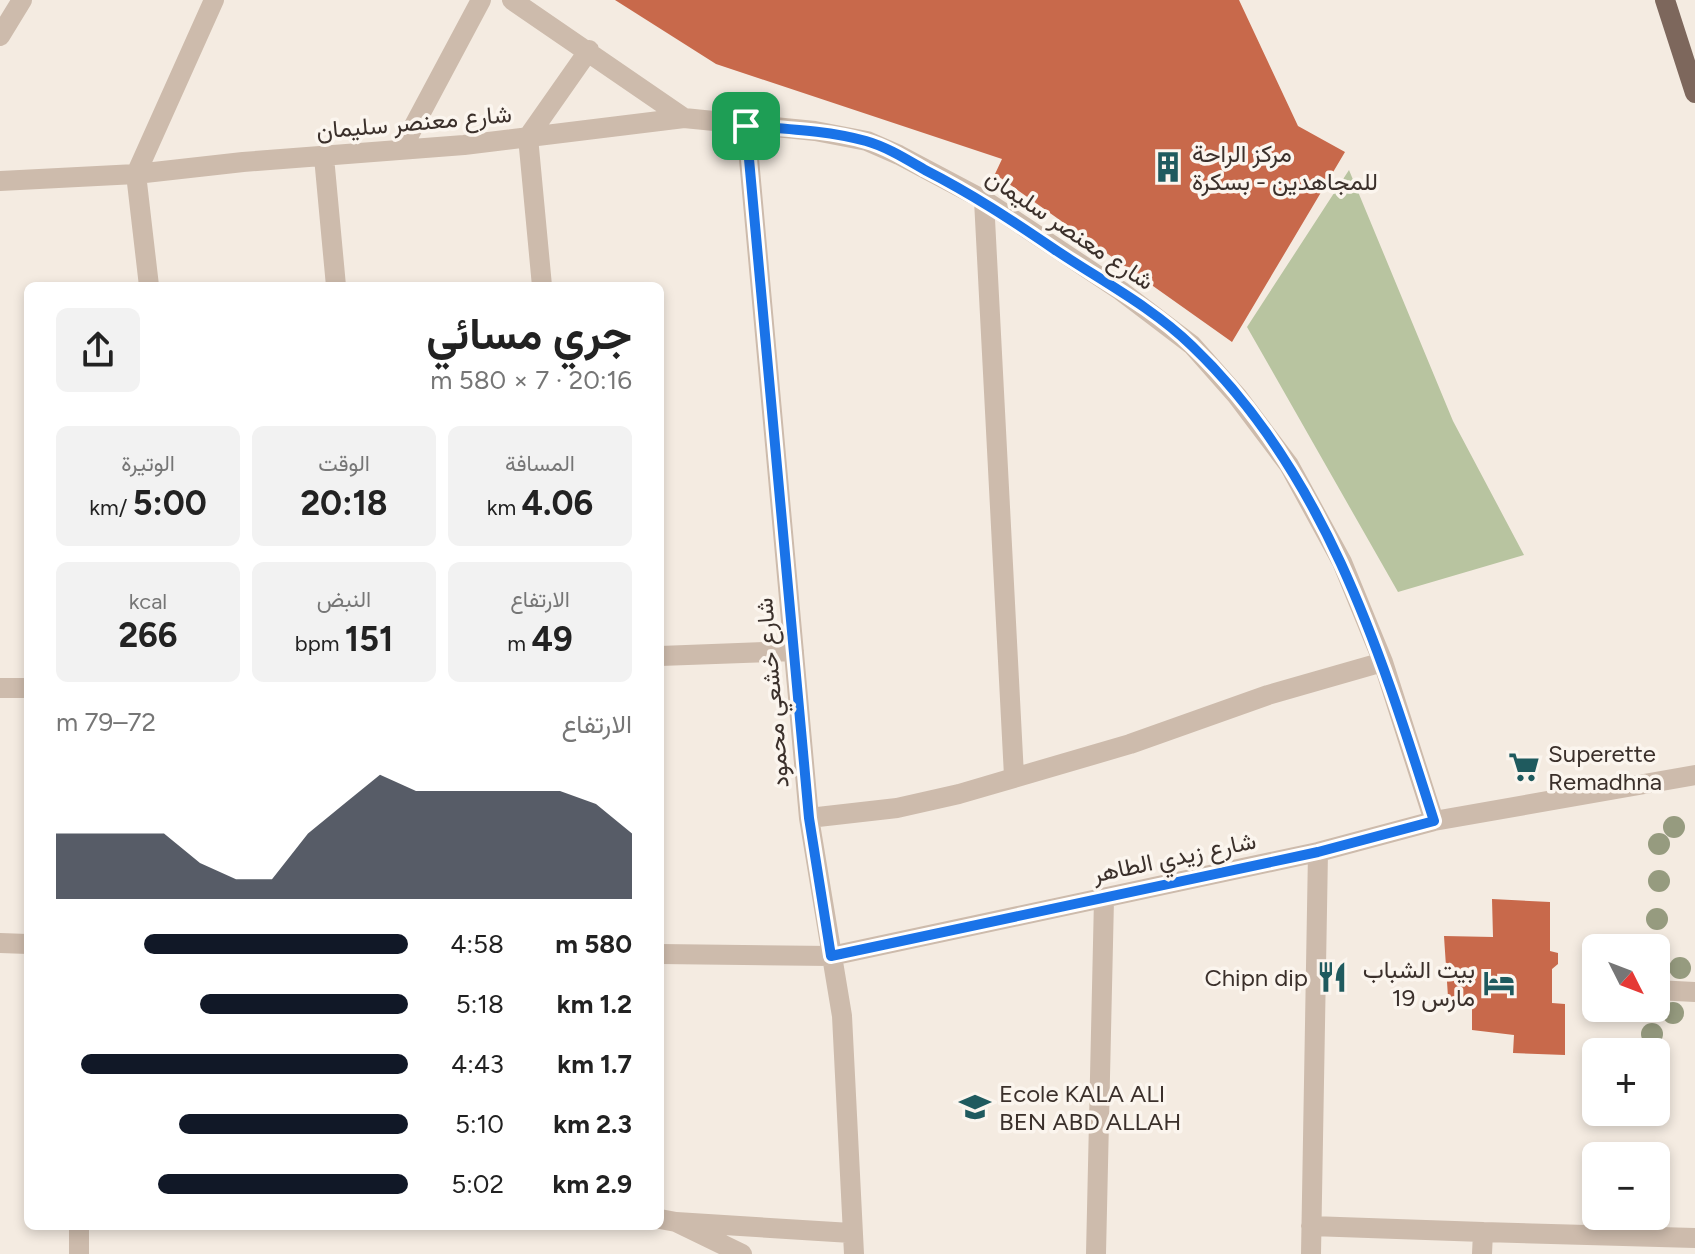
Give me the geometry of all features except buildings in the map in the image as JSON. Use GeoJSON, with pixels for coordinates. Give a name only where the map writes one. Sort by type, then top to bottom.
{"type":"FeatureCollection","features":[{"type":"Feature","properties":{"kind":"main road"},"geometry":{"type":"LineString","coordinates":[[1665,0],[1695,93]]}},
{"type":"Feature","properties":{"kind":"street"},"geometry":{"type":"LineString","coordinates":[[0,36],[22,0]]}},
{"type":"Feature","properties":{"kind":"street"},"geometry":{"type":"LineString","coordinates":[[149,282],[136,174],[214,0]]}},
{"type":"Feature","properties":{"kind":"street"},"geometry":{"type":"LineString","coordinates":[[401,150],[481,0]]}},
{"type":"Feature","properties":{"kind":"street"},"geometry":{"type":"LineString","coordinates":[[512,0],[684,118]]}},
{"type":"Feature","properties":{"kind":"street"},"geometry":{"type":"LineString","coordinates":[[542,282],[528,137],[589,50]]}},
{"type":"Feature","properties":{"kind":"street","name":"شارع معنصر سليمان"},"geometry":{"type":"LineString","coordinates":[[0,181],[136,174],[401,150],[684,118],[815,131],[867,141],[984,200],[1121,291],[1192,345],[1237,396],[1289,465],[1342,562],[1383,662],[1434,821]]}},
{"type":"Feature","properties":{"kind":"street","name":"شارع خشعي محمود"},"geometry":{"type":"LineString","coordinates":[[746,126],[809,818],[842,1016],[854,1254]]}},
{"type":"Feature","properties":{"kind":"street"},"geometry":{"type":"LineString","coordinates":[[324,157],[336,282]]}},
{"type":"Feature","properties":{"kind":"street"},"geometry":{"type":"LineString","coordinates":[[984,200],[1014,776]]}},
{"type":"Feature","properties":{"kind":"street"},"geometry":{"type":"LineString","coordinates":[[664,656],[794,651]]}},
{"type":"Feature","properties":{"kind":"street"},"geometry":{"type":"LineString","coordinates":[[809,818],[897,808],[959,794],[1130,744],[1268,695],[1383,662]]}},
{"type":"Feature","properties":{"kind":"street"},"geometry":{"type":"LineString","coordinates":[[0,688],[24,688]]}},
{"type":"Feature","properties":{"kind":"street","name":"شارع زيدي الطاهر"},"geometry":{"type":"LineString","coordinates":[[664,954],[831,956],[1318,852],[1434,821],[1695,775]]}},
{"type":"Feature","properties":{"kind":"street"},"geometry":{"type":"LineString","coordinates":[[1311,1254],[1318,852]]}},
{"type":"Feature","properties":{"kind":"street"},"geometry":{"type":"LineString","coordinates":[[1096,1254],[1104,899]]}},
{"type":"Feature","properties":{"kind":"street"},"geometry":{"type":"LineString","coordinates":[[0,943],[24,944]]}},
{"type":"Feature","properties":{"kind":"street"},"geometry":{"type":"LineString","coordinates":[[1670,991],[1695,992]]}},
{"type":"Feature","properties":{"kind":"street"},"geometry":{"type":"LineString","coordinates":[[668,1220],[851,1233]]}},
{"type":"Feature","properties":{"kind":"street"},"geometry":{"type":"LineString","coordinates":[[668,1220],[742,1254]]}},
{"type":"Feature","properties":{"kind":"street"},"geometry":{"type":"LineString","coordinates":[[1311,1226],[1483,1232],[1660,1245],[1695,1238]]}},
{"type":"Feature","properties":{"kind":"street"},"geometry":{"type":"LineString","coordinates":[[79,1230],[79,1254]]}},
{"type":"Feature","properties":{"kind":"street"},"geometry":{"type":"LineString","coordinates":[[1482,1254],[1483,1232]]}},
{"type":"Feature","properties":{"kind":"green space"},"geometry":{"type":"Polygon","coordinates":[[[1349,170],[1453,421],[1524,555],[1398,592],[1247,327],[1349,170]]]}},
{"type":"Feature","properties":{"kind":"place","name":"مركز الراحة للمجاهدين - بسكرة"},"geometry":{"type":"Point","coordinates":[1168,167]}},
{"type":"Feature","properties":{"kind":"place","name":"Superette Remadhna"},"geometry":{"type":"Point","coordinates":[1524,767]}},
{"type":"Feature","properties":{"kind":"place","name":"Chipn dip"},"geometry":{"type":"Point","coordinates":[1332,977]}},
{"type":"Feature","properties":{"kind":"place","name":"بيت الشباب 19 مارس"},"geometry":{"type":"Point","coordinates":[1499,983]}},
{"type":"Feature","properties":{"kind":"place","name":"Ecole KALA ALI BEN ABD ALLAH"},"geometry":{"type":"Point","coordinates":[975,1107]}},
{"type":"Feature","properties":{"kind":"route"},"geometry":{"type":"LineString","coordinates":[[746,126],[815,131],[867,141],[899,155],[984,200],[1121,291],[1192,345],[1237,396],[1289,465],[1342,562],[1383,662],[1434,821],[1318,852],[1143,892],[831,956],[809,818],[746,126]]}}]}
